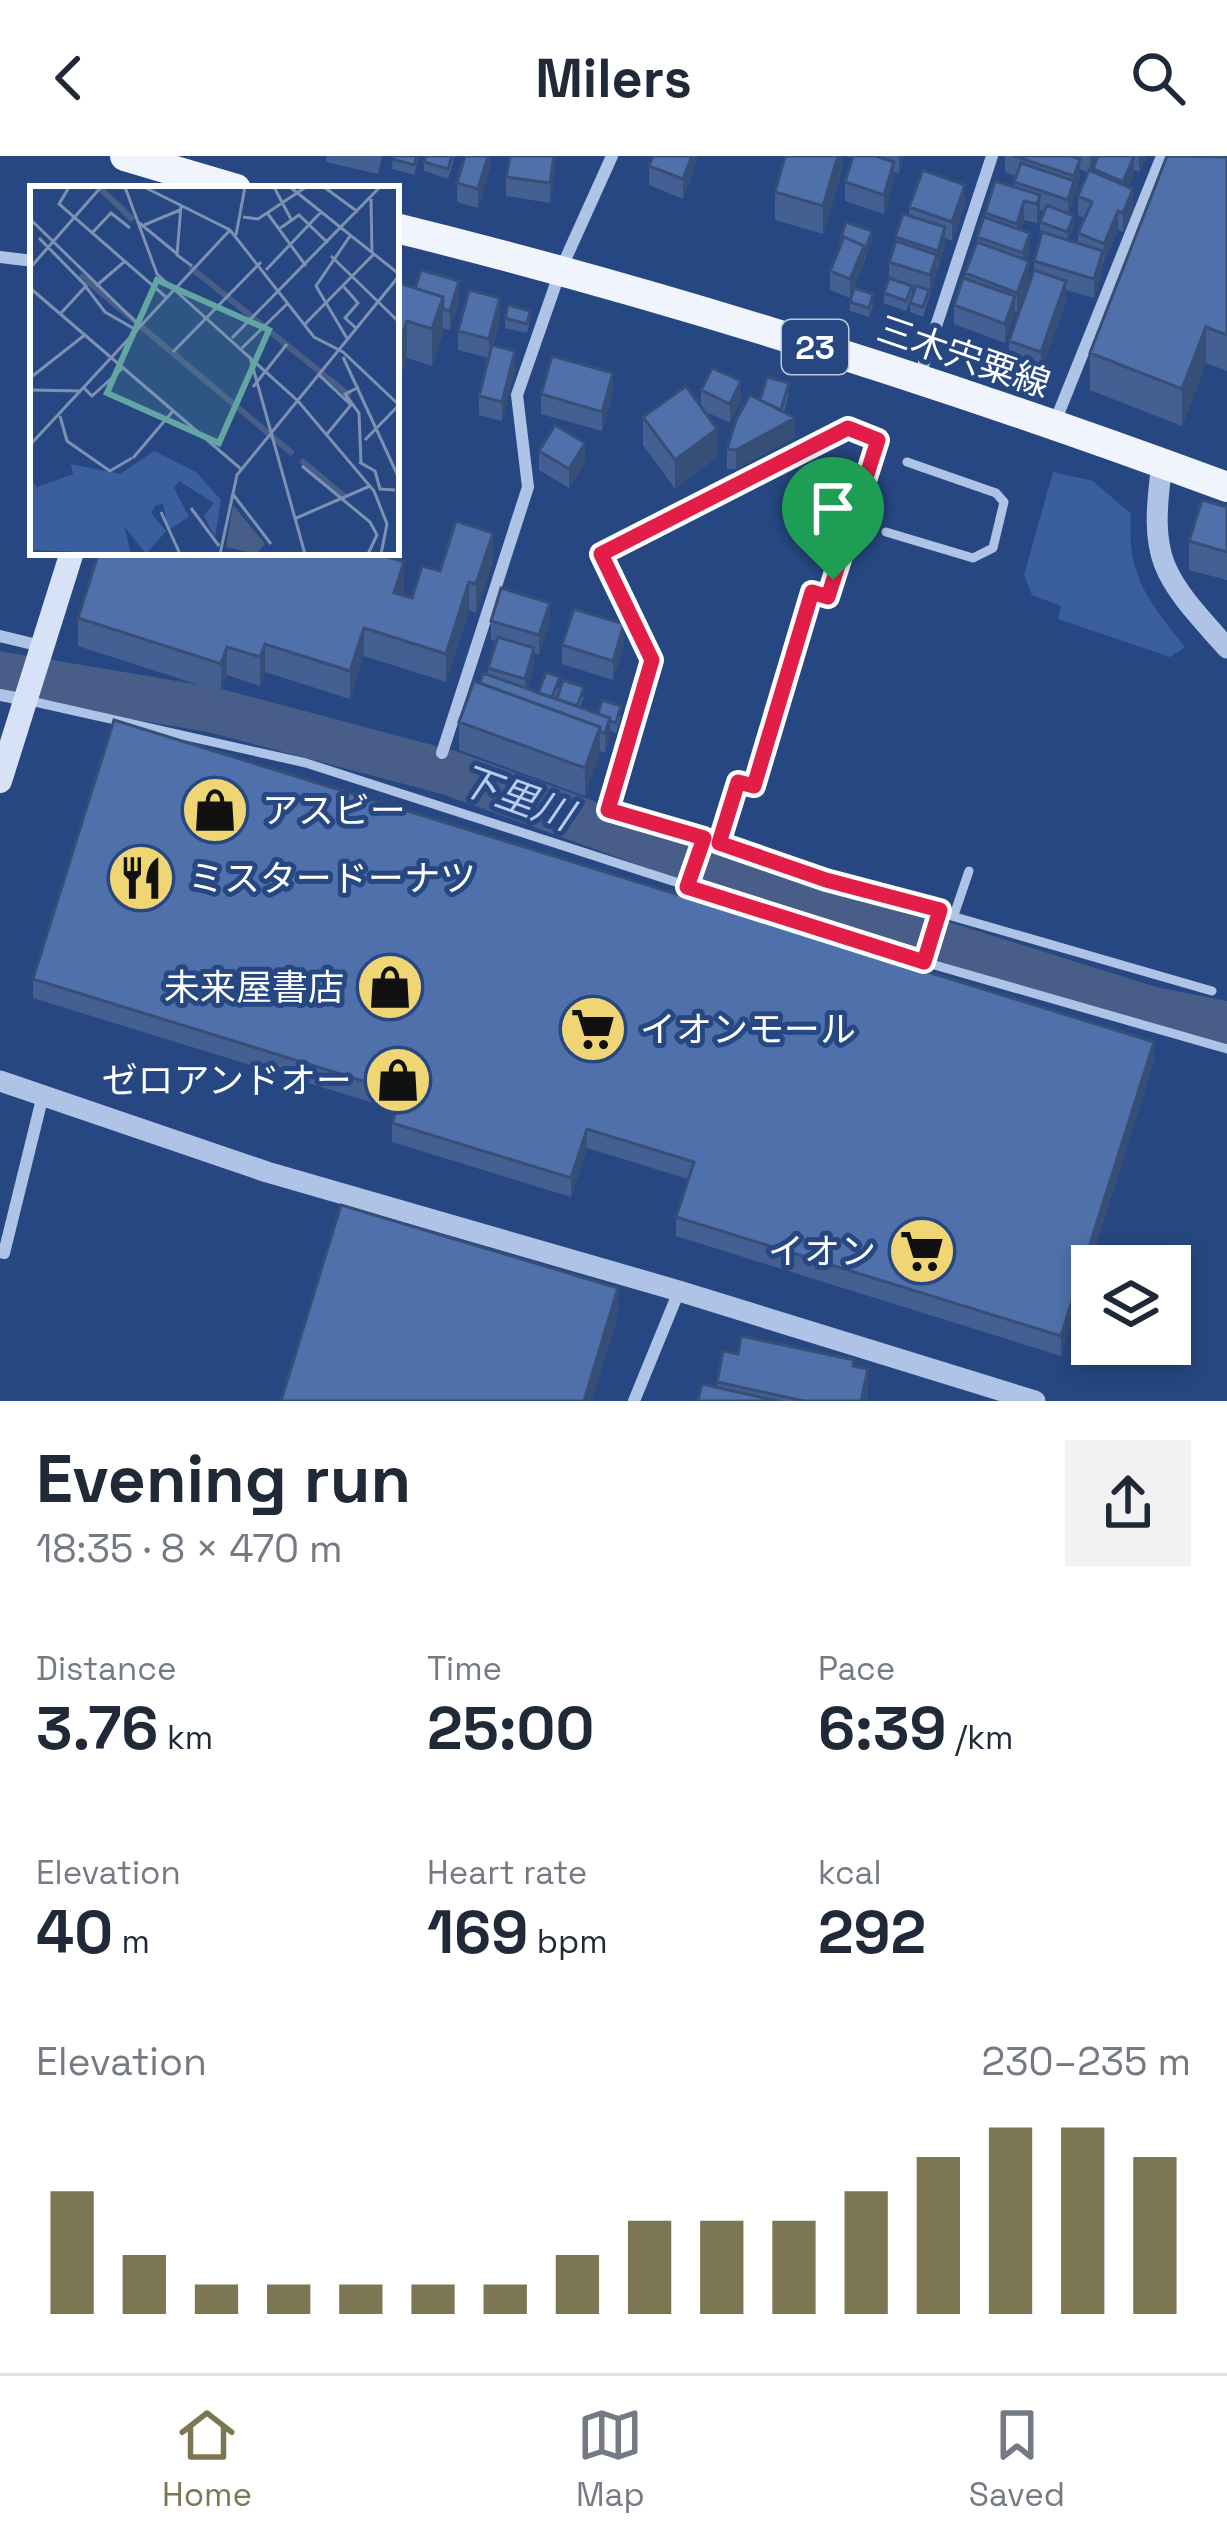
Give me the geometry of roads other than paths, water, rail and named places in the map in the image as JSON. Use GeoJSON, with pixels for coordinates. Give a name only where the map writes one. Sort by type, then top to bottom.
{"type":"FeatureCollection","features":[{"type":"Feature","properties":{"kind":"main road"},"geometry":{"type":"LineString","coordinates":[[125,156],[227,186]]}},
{"type":"Feature","properties":{"kind":"main road","name":"三木宍粟線"},"geometry":{"type":"LineString","coordinates":[[399,229],[561,269],[919,380],[1227,487]]}},
{"type":"Feature","properties":{"kind":"main road"},"geometry":{"type":"LineString","coordinates":[[0,781],[71,555]]}},
{"type":"Feature","properties":{"kind":"street"},"geometry":{"type":"LineString","coordinates":[[442,753],[528,487],[517,395],[561,269],[612,156]]}},
{"type":"Feature","properties":{"kind":"street"},"geometry":{"type":"LineString","coordinates":[[919,380],[992,156]]}},
{"type":"Feature","properties":{"kind":"street"},"geometry":{"type":"LineString","coordinates":[[1053,428],[1162,156]]}},
{"type":"Feature","properties":{"kind":"street"},"geometry":{"type":"LineString","coordinates":[[0,257],[30,261]]}},
{"type":"Feature","properties":{"kind":"street"},"geometry":{"type":"LineString","coordinates":[[1162,465],[1154,518],[1158,556],[1186,602],[1227,648]]}},
{"type":"Feature","properties":{"kind":"street"},"geometry":{"type":"LineString","coordinates":[[0,636],[40,652]]}},
{"type":"Feature","properties":{"kind":"street"},"geometry":{"type":"LineString","coordinates":[[0,695],[26,700]]}},
{"type":"Feature","properties":{"kind":"street"},"geometry":{"type":"LineString","coordinates":[[0,1081],[267,1172],[1035,1401]]}},
{"type":"Feature","properties":{"kind":"street"},"geometry":{"type":"LineString","coordinates":[[0,1252],[4,1253],[44,1095]]}},
{"type":"Feature","properties":{"kind":"street"},"geometry":{"type":"LineString","coordinates":[[634,1401],[679,1292]]}},
{"type":"Feature","properties":{"kind":"lane"},"geometry":{"type":"LineString","coordinates":[[719,843],[738,782],[754,786],[812,592],[828,597],[878,440],[848,428],[601,554],[652,660],[608,810],[826,880],[1212,991]]}},
{"type":"Feature","properties":{"kind":"lane"},"geometry":{"type":"LineString","coordinates":[[886,532],[973,558],[993,548],[1004,502],[996,493],[907,462]]}},
{"type":"Feature","properties":{"kind":"lane"},"geometry":{"type":"LineString","coordinates":[[26,700],[306,763],[924,962],[1227,1049]]}},
{"type":"Feature","properties":{"kind":"lane"},"geometry":{"type":"LineString","coordinates":[[687,887],[704,838]]}},
{"type":"Feature","properties":{"kind":"lane"},"geometry":{"type":"LineString","coordinates":[[954,915],[969,871]]}},
{"type":"Feature","properties":{"kind":"lane"},"geometry":{"type":"LineString","coordinates":[[924,962],[940,910]]}},
{"type":"Feature","properties":{"kind":"waterway","name":"下里川"},"geometry":{"type":"LineString","coordinates":[[0,674],[213,710],[450,773],[785,894],[1151,1009],[1227,1024]]}},
{"type":"Feature","properties":{"kind":"place","name":"アスビー"},"geometry":{"type":"Point","coordinates":[215,810]}},
{"type":"Feature","properties":{"kind":"place","name":"ミスタードーナツ"},"geometry":{"type":"Point","coordinates":[141,878]}},
{"type":"Feature","properties":{"kind":"place","name":"未来屋書店"},"geometry":{"type":"Point","coordinates":[390,987]}},
{"type":"Feature","properties":{"kind":"place","name":"イオンモール"},"geometry":{"type":"Point","coordinates":[593,1029]}},
{"type":"Feature","properties":{"kind":"place","name":"ゼロアンドオー"},"geometry":{"type":"Point","coordinates":[398,1080]}},
{"type":"Feature","properties":{"kind":"place","name":"イオン"},"geometry":{"type":"Point","coordinates":[922,1251]}}]}
